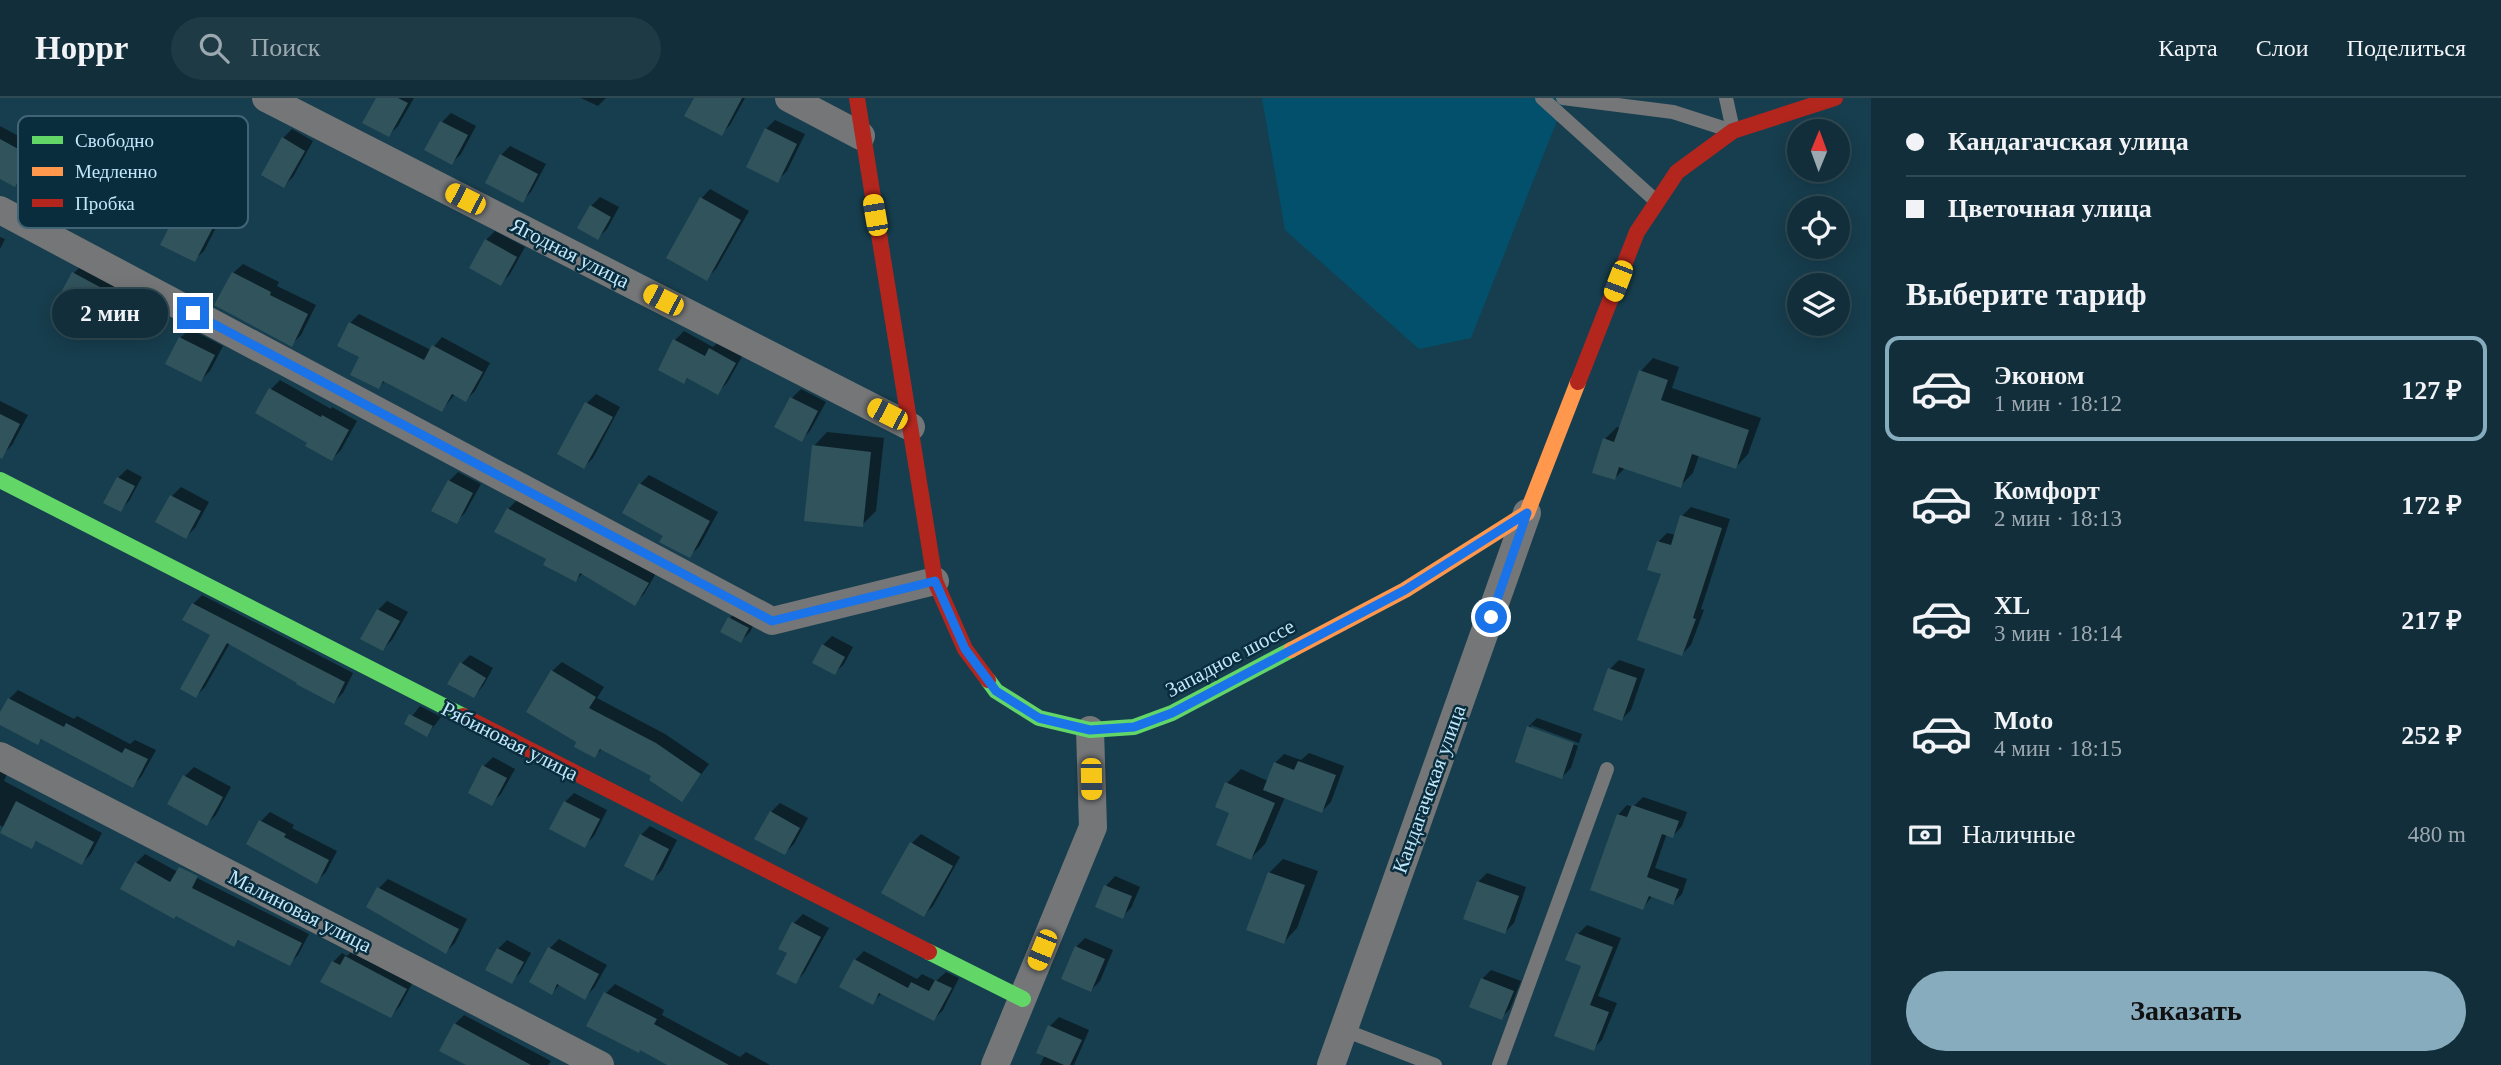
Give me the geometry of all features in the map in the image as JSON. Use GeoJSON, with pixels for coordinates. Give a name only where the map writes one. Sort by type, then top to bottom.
{"type":"FeatureCollection","features":[{"type":"Feature","properties":{"kind":"main road","name":"Западное шоссе"},"geometry":{"type":"LineString","coordinates":[[857,98],[861,136],[935,581],[965,649],[996,691],[1039,718],[1090,730],[1134,727],[1172,713],[1405,590],[1527,513]]}},
{"type":"Feature","properties":{"kind":"main road"},"geometry":{"type":"LineString","coordinates":[[1527,513],[1637,232],[1677,172],[1733,131],[1835,98]]}},
{"type":"Feature","properties":{"kind":"main road","name":"Рябиновая улица"},"geometry":{"type":"LineString","coordinates":[[0,480],[1023,999]]}},
{"type":"Feature","properties":{"kind":"street","name":"Ягодная улица"},"geometry":{"type":"LineString","coordinates":[[266,98],[911,427]]}},
{"type":"Feature","properties":{"kind":"street"},"geometry":{"type":"LineString","coordinates":[[789,98],[861,136]]}},
{"type":"Feature","properties":{"kind":"street"},"geometry":{"type":"LineString","coordinates":[[0,210],[18,220]]}},
{"type":"Feature","properties":{"kind":"street"},"geometry":{"type":"LineString","coordinates":[[34,228],[772,621],[935,581]]}},
{"type":"Feature","properties":{"kind":"street","name":"Кандагачская улица"},"geometry":{"type":"LineString","coordinates":[[1331,1065],[1527,513]]}},
{"type":"Feature","properties":{"kind":"street"},"geometry":{"type":"LineString","coordinates":[[995,1065],[1093,827],[1090,730]]}},
{"type":"Feature","properties":{"kind":"street","name":"Малиновая улица"},"geometry":{"type":"LineString","coordinates":[[0,756],[600,1065]]}},
{"type":"Feature","properties":{"kind":"lane"},"geometry":{"type":"LineString","coordinates":[[1542,98],[1657,202]]}},
{"type":"Feature","properties":{"kind":"lane"},"geometry":{"type":"LineString","coordinates":[[1563,98],[1673,112],[1733,131],[1726,98]]}},
{"type":"Feature","properties":{"kind":"lane"},"geometry":{"type":"LineString","coordinates":[[1499,1065],[1607,769]]}},
{"type":"Feature","properties":{"kind":"lane"},"geometry":{"type":"LineString","coordinates":[[1344,1030],[1435,1065]]}},
{"type":"Feature","properties":{"kind":"shaded area"},"geometry":{"type":"Polygon","coordinates":[[[1262,98],[1566,98],[1471,338],[1419,349],[1285,230],[1262,98]]]}},
{"type":"Feature","properties":{"kind":"building"},"geometry":{"type":"Polygon","coordinates":[[[376,98],[398,98],[408,103],[389,137],[362,123],[376,98]]]}},
{"type":"Feature","properties":{"kind":"building"},"geometry":{"type":"Polygon","coordinates":[[[694,98],[742,98],[722,136],[684,116],[694,98]]]}},
{"type":"Feature","properties":{"kind":"building"},"geometry":{"type":"Polygon","coordinates":[[[440,121],[468,135],[452,165],[424,150],[440,121]]]}},
{"type":"Feature","properties":{"kind":"building"},"geometry":{"type":"Polygon","coordinates":[[[765,128],[797,144],[778,183],[746,167],[765,128]]]}},
{"type":"Feature","properties":{"kind":"building"},"geometry":{"type":"Polygon","coordinates":[[[282,137],[305,151],[284,188],[261,175],[282,137]]]}},
{"type":"Feature","properties":{"kind":"building"},"geometry":{"type":"Polygon","coordinates":[[[0,139],[18,149],[18,181],[15,187],[0,179],[0,139]]]}},
{"type":"Feature","properties":{"kind":"building"},"geometry":{"type":"Polygon","coordinates":[[[500,154],[538,174],[523,203],[485,183],[500,154]]]}},
{"type":"Feature","properties":{"kind":"building"},"geometry":{"type":"Polygon","coordinates":[[[700,197],[741,220],[707,281],[666,258],[700,197]]]}},
{"type":"Feature","properties":{"kind":"building"},"geometry":{"type":"Polygon","coordinates":[[[590,205],[611,217],[598,240],[577,228],[590,205]]]}},
{"type":"Feature","properties":{"kind":"building"},"geometry":{"type":"Polygon","coordinates":[[[169,228],[213,228],[195,262],[160,245],[169,228]]]}},
{"type":"Feature","properties":{"kind":"building"},"geometry":{"type":"Polygon","coordinates":[[[485,239],[517,257],[501,286],[469,268],[485,239]]]}},
{"type":"Feature","properties":{"kind":"building"},"geometry":{"type":"Polygon","coordinates":[[[72,272],[111,293],[90,331],[51,311],[72,272]]]}},
{"type":"Feature","properties":{"kind":"building"},"geometry":{"type":"Polygon","coordinates":[[[232,272],[308,314],[292,347],[214,305],[232,272]]]}},
{"type":"Feature","properties":{"kind":"building"},"geometry":{"type":"Polygon","coordinates":[[[349,322],[424,360],[432,345],[483,372],[466,402],[452,394],[442,412],[383,381],[379,389],[350,375],[359,357],[337,346],[349,322]]]}},
{"type":"Feature","properties":{"kind":"building"},"geometry":{"type":"Polygon","coordinates":[[[179,337],[215,355],[201,382],[165,364],[179,337]]]}},
{"type":"Feature","properties":{"kind":"building"},"geometry":{"type":"Polygon","coordinates":[[[673,339],[705,356],[709,348],[736,363],[718,395],[687,378],[684,384],[658,370],[673,339]]]}},
{"type":"Feature","properties":{"kind":"building"},"geometry":{"type":"Polygon","coordinates":[[[1639,370],[1668,380],[1661,400],[1749,430],[1736,469],[1692,454],[1681,488],[1619,467],[1615,480],[1592,473],[1603,438],[1614,442],[1639,370]]]}},
{"type":"Feature","properties":{"kind":"building"},"geometry":{"type":"Polygon","coordinates":[[[269,388],[349,430],[332,461],[255,413],[269,388]]]}},
{"type":"Feature","properties":{"kind":"building"},"geometry":{"type":"Polygon","coordinates":[[[790,397],[818,411],[802,442],[774,427],[790,397]]]}},
{"type":"Feature","properties":{"kind":"building"},"geometry":{"type":"Polygon","coordinates":[[[585,402],[613,417],[584,469],[557,454],[585,402]]]}},
{"type":"Feature","properties":{"kind":"building"},"geometry":{"type":"Polygon","coordinates":[[[0,414],[20,424],[2,459],[0,458],[0,414]]]}},
{"type":"Feature","properties":{"kind":"building"},"geometry":{"type":"Polygon","coordinates":[[[812,445],[871,452],[863,527],[804,521],[812,445]]]}},
{"type":"Feature","properties":{"kind":"building"},"geometry":{"type":"Polygon","coordinates":[[[117,477],[135,486],[121,512],[103,503],[117,477]]]}},
{"type":"Feature","properties":{"kind":"building"},"geometry":{"type":"Polygon","coordinates":[[[448,480],[473,493],[457,524],[431,511],[448,480]]]}},
{"type":"Feature","properties":{"kind":"building"},"geometry":{"type":"Polygon","coordinates":[[[639,483],[710,521],[690,558],[659,542],[663,536],[622,513],[639,483]]]}},
{"type":"Feature","properties":{"kind":"building"},"geometry":{"type":"Polygon","coordinates":[[[170,495],[201,511],[186,539],[155,522],[170,495]]]}},
{"type":"Feature","properties":{"kind":"building"},"geometry":{"type":"Polygon","coordinates":[[[507,508],[649,583],[635,606],[580,573],[576,582],[543,565],[546,559],[494,532],[507,508]]]}},
{"type":"Feature","properties":{"kind":"building"},"geometry":{"type":"Polygon","coordinates":[[[1680,515],[1722,528],[1693,618],[1696,619],[1682,656],[1637,640],[1661,574],[1647,570],[1657,541],[1671,545],[1680,515]]]}},
{"type":"Feature","properties":{"kind":"building"},"geometry":{"type":"Polygon","coordinates":[[[192,603],[345,682],[334,704],[227,643],[196,698],[180,689],[210,635],[182,620],[192,603]]]}},
{"type":"Feature","properties":{"kind":"building"},"geometry":{"type":"Polygon","coordinates":[[[377,609],[400,621],[383,651],[360,639],[377,609]]]}},
{"type":"Feature","properties":{"kind":"building"},"geometry":{"type":"Polygon","coordinates":[[[728,617],[749,628],[741,643],[720,632],[728,617]]]}},
{"type":"Feature","properties":{"kind":"building"},"geometry":{"type":"Polygon","coordinates":[[[822,644],[845,657],[835,675],[812,663],[822,644]]]}},
{"type":"Feature","properties":{"kind":"building"},"geometry":{"type":"Polygon","coordinates":[[[460,662],[486,678],[474,698],[447,684],[460,662]]]}},
{"type":"Feature","properties":{"kind":"building"},"geometry":{"type":"Polygon","coordinates":[[[1608,668],[1637,678],[1622,721],[1593,710],[1608,668]]]}},
{"type":"Feature","properties":{"kind":"building"},"geometry":{"type":"Polygon","coordinates":[[[551,670],[596,697],[589,708],[656,743],[701,774],[682,802],[649,780],[651,776],[600,749],[595,758],[574,747],[576,742],[526,712],[551,670]]]}},
{"type":"Feature","properties":{"kind":"building"},"geometry":{"type":"Polygon","coordinates":[[[8,698],[64,727],[66,723],[122,753],[125,748],[148,759],[133,788],[41,739],[38,745],[0,725],[0,712],[8,698]]]}},
{"type":"Feature","properties":{"kind":"building"},"geometry":{"type":"Polygon","coordinates":[[[409,714],[433,726],[427,737],[404,724],[409,714]]]}},
{"type":"Feature","properties":{"kind":"building"},"geometry":{"type":"Polygon","coordinates":[[[1527,726],[1574,743],[1562,779],[1515,762],[1527,726]]]}},
{"type":"Feature","properties":{"kind":"building"},"geometry":{"type":"Polygon","coordinates":[[[1298,761],[1336,775],[1322,813],[1263,790],[1274,762],[1294,770],[1298,761]]]}},
{"type":"Feature","properties":{"kind":"building"},"geometry":{"type":"Polygon","coordinates":[[[482,765],[507,778],[492,806],[468,793],[482,765]]]}},
{"type":"Feature","properties":{"kind":"building"},"geometry":{"type":"Polygon","coordinates":[[[183,775],[223,797],[207,826],[167,804],[183,775]]]}},
{"type":"Feature","properties":{"kind":"building"},"geometry":{"type":"Polygon","coordinates":[[[1225,782],[1275,803],[1251,860],[1216,845],[1229,813],[1215,807],[1225,782]]]}},
{"type":"Feature","properties":{"kind":"building"},"geometry":{"type":"Polygon","coordinates":[[[16,801],[94,842],[82,865],[36,841],[32,849],[0,833],[16,801]]]}},
{"type":"Feature","properties":{"kind":"building"},"geometry":{"type":"Polygon","coordinates":[[[564,801],[600,819],[585,848],[549,829],[564,801]]]}},
{"type":"Feature","properties":{"kind":"building"},"geometry":{"type":"Polygon","coordinates":[[[1632,805],[1679,821],[1673,838],[1662,834],[1647,877],[1679,889],[1673,905],[1649,896],[1643,910],[1590,890],[1617,814],[1627,817],[1632,805]]]}},
{"type":"Feature","properties":{"kind":"building"},"geometry":{"type":"Polygon","coordinates":[[[770,811],[800,828],[785,855],[754,839],[770,811]]]}},
{"type":"Feature","properties":{"kind":"building"},"geometry":{"type":"Polygon","coordinates":[[[259,820],[286,834],[284,837],[329,860],[317,884],[246,844],[259,820]]]}},
{"type":"Feature","properties":{"kind":"building"},"geometry":{"type":"Polygon","coordinates":[[[640,834],[669,849],[653,881],[624,866],[640,834]]]}},
{"type":"Feature","properties":{"kind":"building"},"geometry":{"type":"Polygon","coordinates":[[[910,842],[953,866],[924,917],[881,893],[910,842]]]}},
{"type":"Feature","properties":{"kind":"building"},"geometry":{"type":"Polygon","coordinates":[[[135,862],[170,882],[179,867],[198,876],[192,888],[302,943],[290,966],[238,940],[234,947],[176,916],[174,919],[120,889],[135,862]]]}},
{"type":"Feature","properties":{"kind":"building"},"geometry":{"type":"Polygon","coordinates":[[[1268,872],[1305,885],[1284,944],[1246,930],[1268,872]]]}},
{"type":"Feature","properties":{"kind":"building"},"geometry":{"type":"Polygon","coordinates":[[[1477,881],[1519,896],[1505,934],[1463,919],[1477,881]]]}},
{"type":"Feature","properties":{"kind":"building"},"geometry":{"type":"Polygon","coordinates":[[[1104,885],[1132,896],[1123,919],[1095,907],[1104,885]]]}},
{"type":"Feature","properties":{"kind":"building"},"geometry":{"type":"Polygon","coordinates":[[[377,887],[459,929],[446,954],[366,907],[377,887]]]}},
{"type":"Feature","properties":{"kind":"building"},"geometry":{"type":"Polygon","coordinates":[[[792,922],[821,937],[796,984],[776,974],[787,953],[778,949],[792,922]]]}},
{"type":"Feature","properties":{"kind":"building"},"geometry":{"type":"Polygon","coordinates":[[[1576,933],[1613,947],[1590,1005],[1609,1012],[1594,1051],[1554,1036],[1581,966],[1565,960],[1576,933]]]}},
{"type":"Feature","properties":{"kind":"building"},"geometry":{"type":"Polygon","coordinates":[[[1075,946],[1105,959],[1091,992],[1061,979],[1075,946]]]}},
{"type":"Feature","properties":{"kind":"building"},"geometry":{"type":"Polygon","coordinates":[[[548,947],[599,974],[585,1000],[557,984],[552,995],[529,982],[548,947]]]}},
{"type":"Feature","properties":{"kind":"building"},"geometry":{"type":"Polygon","coordinates":[[[497,948],[524,962],[512,984],[485,970],[497,948]]]}},
{"type":"Feature","properties":{"kind":"building"},"geometry":{"type":"Polygon","coordinates":[[[345,956],[407,989],[391,1018],[320,982],[332,961],[340,965],[345,956]]]}},
{"type":"Feature","properties":{"kind":"building"},"geometry":{"type":"Polygon","coordinates":[[[854,959],[908,988],[911,982],[929,991],[935,980],[952,988],[934,1021],[879,993],[873,1005],[839,987],[854,959]]]}},
{"type":"Feature","properties":{"kind":"building"},"geometry":{"type":"Polygon","coordinates":[[[1481,978],[1514,991],[1502,1020],[1469,1007],[1481,978]]]}},
{"type":"Feature","properties":{"kind":"building"},"geometry":{"type":"Polygon","coordinates":[[[604,992],[657,1019],[654,1024],[729,1065],[667,1065],[586,1026],[604,992]]]}},
{"type":"Feature","properties":{"kind":"building"},"geometry":{"type":"Polygon","coordinates":[[[454,1023],[531,1065],[466,1065],[439,1051],[454,1023]]]}},
{"type":"Feature","properties":{"kind":"building"},"geometry":{"type":"Polygon","coordinates":[[[1048,1025],[1082,1040],[1070,1065],[1036,1053],[1048,1025]]]}},
{"type":"Feature","properties":{"kind":"traffic: fast"},"geometry":{"type":"LineString","coordinates":[[0,480],[463,716]]}},
{"type":"Feature","properties":{"kind":"traffic: fast"},"geometry":{"type":"LineString","coordinates":[[988,680],[996,691],[1039,718],[1090,730],[1134,727],[1172,713],[1291,650]]}},
{"type":"Feature","properties":{"kind":"traffic: fast"},"geometry":{"type":"LineString","coordinates":[[929,952],[1023,999]]}},
{"type":"Feature","properties":{"kind":"traffic: slow"},"geometry":{"type":"LineString","coordinates":[[1291,650],[1405,590],[1527,513],[1578,382]]}},
{"type":"Feature","properties":{"kind":"traffic: jam"},"geometry":{"type":"LineString","coordinates":[[857,98],[935,581],[965,649],[988,680]]}},
{"type":"Feature","properties":{"kind":"traffic: jam"},"geometry":{"type":"LineString","coordinates":[[1578,382],[1637,232],[1677,172],[1733,131],[1835,98]]}},
{"type":"Feature","properties":{"kind":"traffic: jam"},"geometry":{"type":"LineString","coordinates":[[463,716],[929,952]]}},
{"type":"Feature","properties":{"kind":"route"},"geometry":{"type":"LineString","coordinates":[[193,313],[772,621],[935,581],[965,649],[996,691],[1039,718],[1090,730],[1134,727],[1172,713],[1405,590],[1527,513],[1491,617]]}}]}
